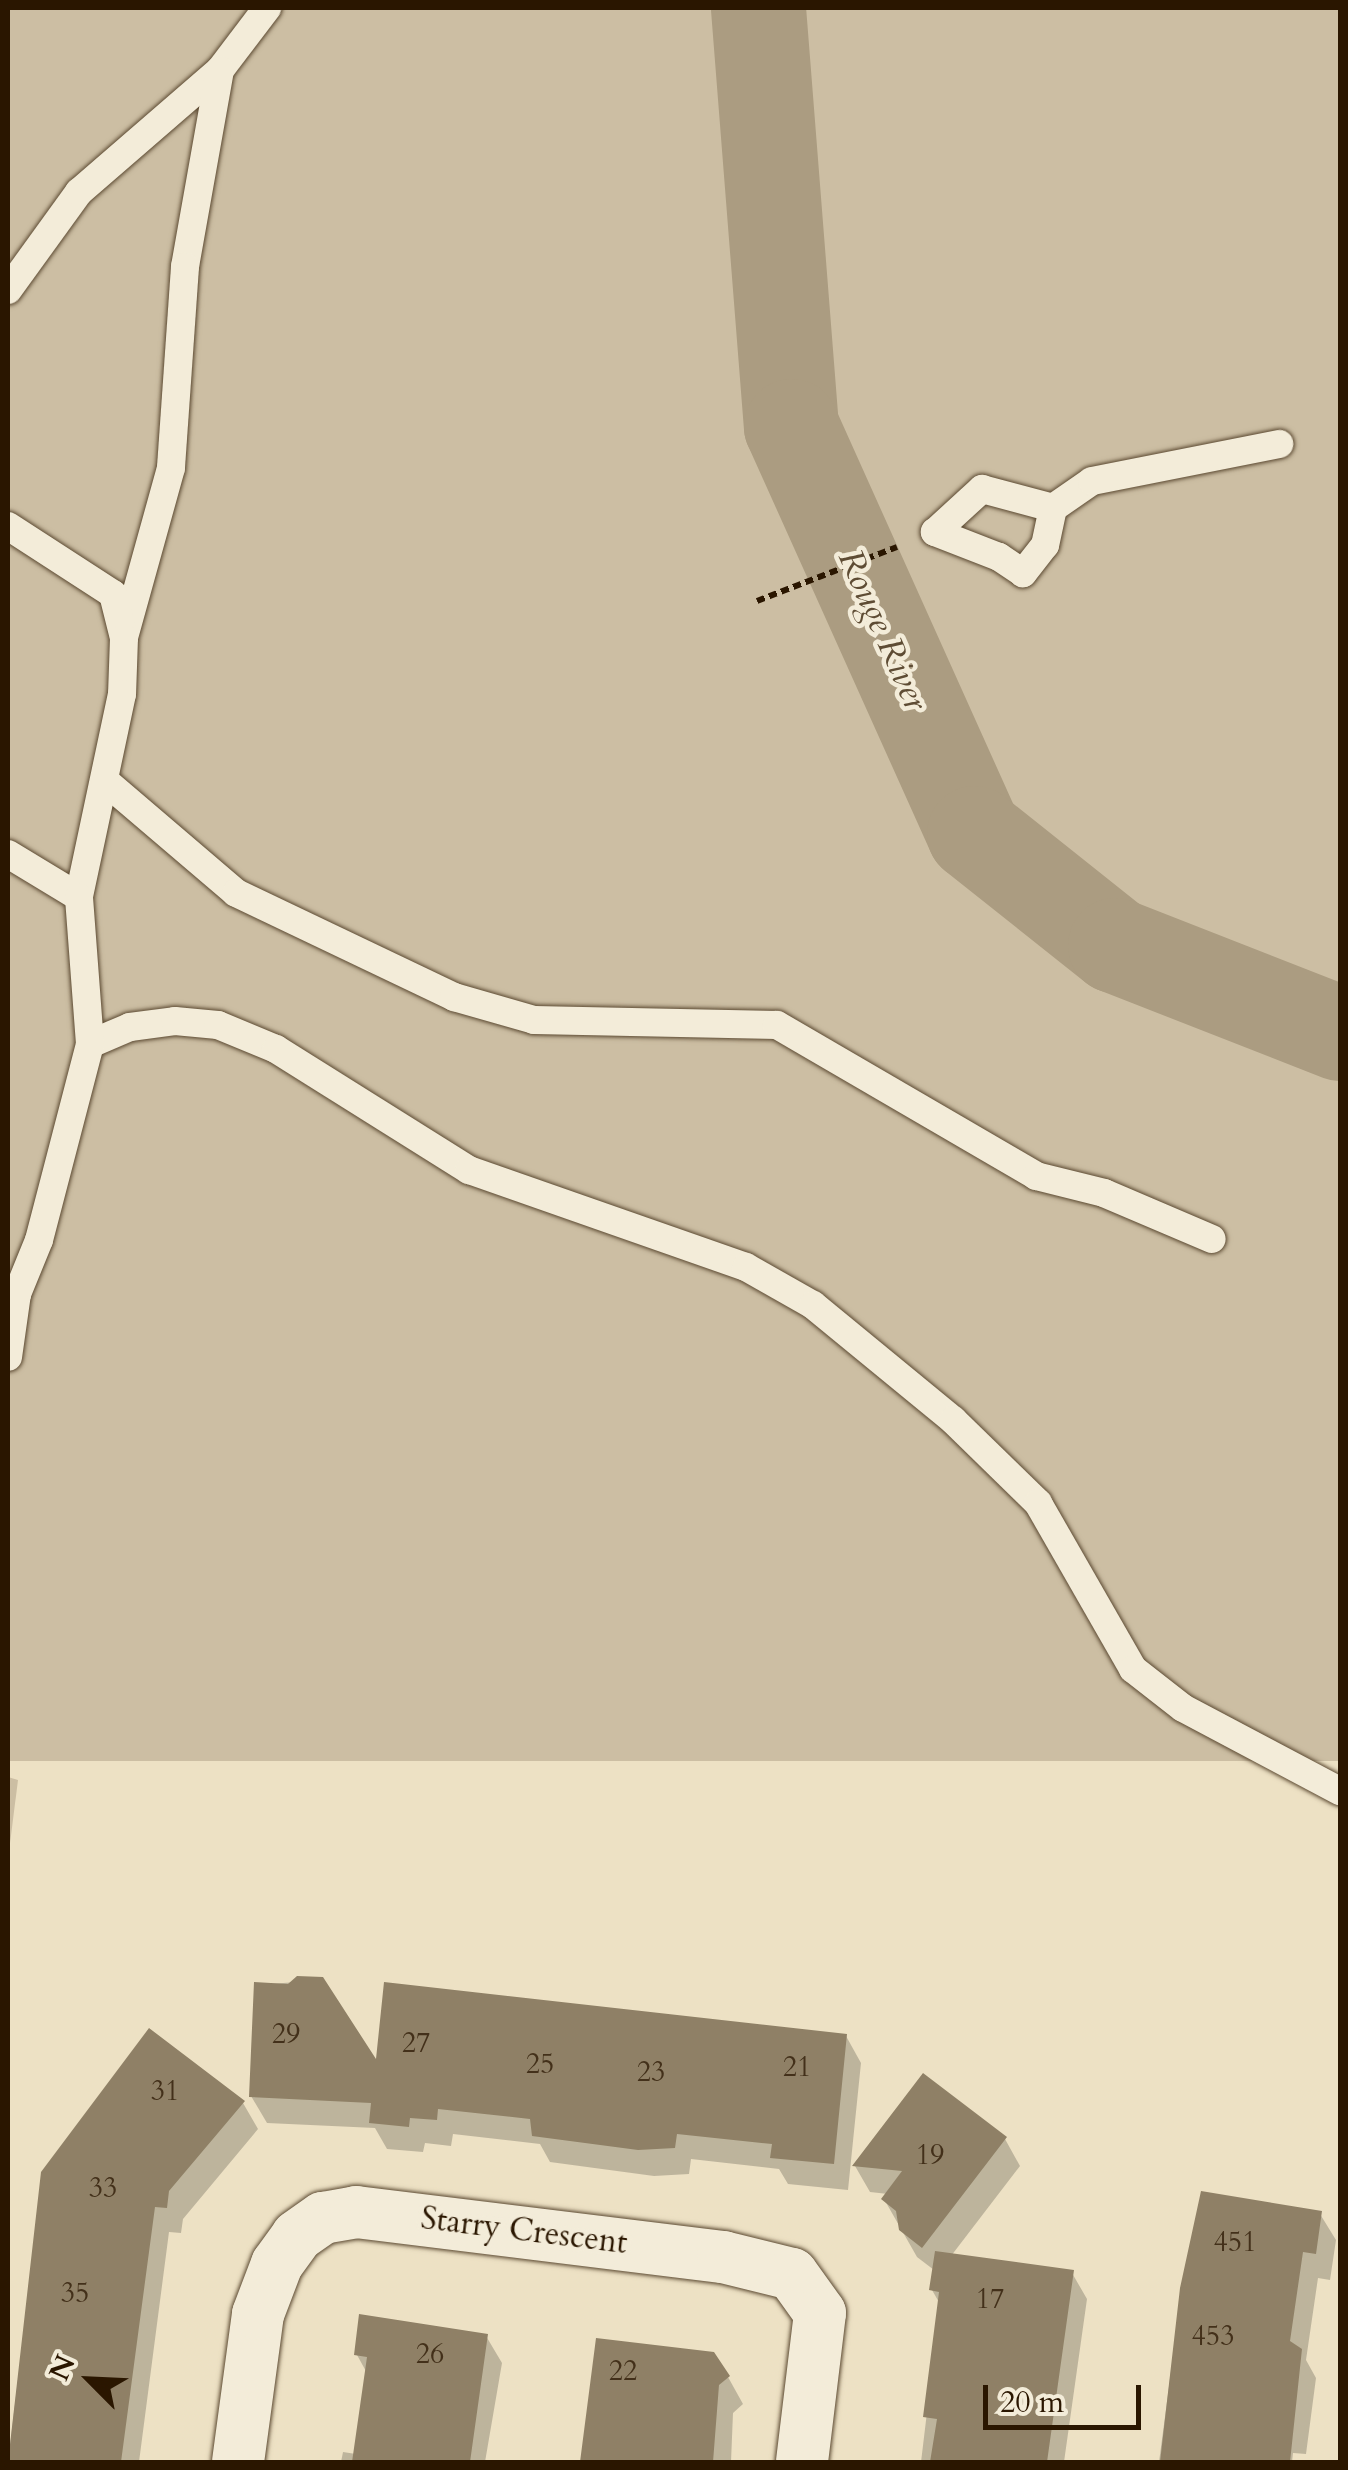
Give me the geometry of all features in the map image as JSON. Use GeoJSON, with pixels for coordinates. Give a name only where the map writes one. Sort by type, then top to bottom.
{"type":"FeatureCollection","features":[{"type":"Feature","properties":{"kind":"street","name":"Starry Crescent"},"geometry":{"type":"LineString","coordinates":[[238,2462],[258,2314],[277,2264],[297,2236],[323,2218],[356,2212],[723,2257],[792,2274],[820,2313],[802,2462]]}},
{"type":"Feature","properties":{"kind":"lane"},"geometry":{"type":"LineString","coordinates":[[8,290],[79,192],[220,70],[267,8]]}},
{"type":"Feature","properties":{"kind":"lane"},"geometry":{"type":"LineString","coordinates":[[8,1357],[12,1291],[64,1166],[90,1044],[79,897],[122,694],[124,638],[171,468],[185,267],[220,70]]}},
{"type":"Feature","properties":{"kind":"lane"},"geometry":{"type":"LineString","coordinates":[[1052,508],[982,490],[936,532],[999,556],[1023,574],[1044,545],[1052,508],[1092,481],[1278,444]]}},
{"type":"Feature","properties":{"kind":"lane"},"geometry":{"type":"LineString","coordinates":[[8,526],[113,594],[124,638]]}},
{"type":"Feature","properties":{"kind":"lane"},"geometry":{"type":"LineString","coordinates":[[105,780],[236,893],[454,997],[534,1020],[777,1025],[1036,1176],[1104,1193],[1212,1238]]}},
{"type":"Feature","properties":{"kind":"lane"},"geometry":{"type":"LineString","coordinates":[[8,854],[79,897]]}},
{"type":"Feature","properties":{"kind":"lane"},"geometry":{"type":"LineString","coordinates":[[90,1044],[130,1027],[218,1024],[276,1049],[469,1170],[746,1267],[813,1305],[953,1420],[1038,1503],[1133,1669],[1182,1708],[1340,1791]]}},
{"type":"Feature","properties":{"kind":"path"},"geometry":{"type":"LineString","coordinates":[[756,602],[936,532]]}},
{"type":"Feature","properties":{"kind":"shaded area"},"geometry":{"type":"Polygon","coordinates":[[[8,8],[1340,8],[1340,1761],[8,1761],[8,8]]]}},
{"type":"Feature","properties":{"kind":"shaded area"},"geometry":{"type":"Polygon","coordinates":[[[8,1777],[18,1780],[8,1859],[8,1777]]]}},
{"type":"Feature","properties":{"kind":"building"},"geometry":{"type":"Polygon","coordinates":[[[297,1976],[323,1977],[376,2059],[384,1982],[847,2034],[834,2164],[770,2158],[772,2144],[677,2134],[675,2148],[638,2150],[532,2136],[530,2119],[438,2109],[437,2120],[410,2118],[409,2127],[369,2123],[371,2103],[249,2097],[254,1982],[288,1984],[297,1976]]]}},
{"type":"Feature","properties":{"kind":"building"},"geometry":{"type":"Polygon","coordinates":[[[149,2028],[245,2101],[169,2191],[167,2208],[155,2207],[121,2462],[8,2462],[41,2172],[149,2028]]]}},
{"type":"Feature","properties":{"kind":"building"},"geometry":{"type":"Polygon","coordinates":[[[923,2073],[1007,2137],[922,2248],[899,2230],[896,2211],[881,2199],[902,2171],[852,2166],[923,2073]]]}},
{"type":"Feature","properties":{"kind":"building"},"geometry":{"type":"Polygon","coordinates":[[[1201,2191],[1322,2211],[1316,2254],[1303,2252],[1290,2341],[1302,2349],[1290,2462],[1160,2462],[1180,2288],[1201,2191]]]}},
{"type":"Feature","properties":{"kind":"building"},"geometry":{"type":"Polygon","coordinates":[[[935,2251],[1074,2270],[1047,2462],[930,2462],[937,2419],[923,2417],[939,2292],[929,2290],[935,2251]]]}},
{"type":"Feature","properties":{"kind":"building"},"geometry":{"type":"Polygon","coordinates":[[[359,2314],[488,2334],[470,2462],[352,2462],[367,2357],[354,2355],[359,2314]]]}},
{"type":"Feature","properties":{"kind":"building"},"geometry":{"type":"Polygon","coordinates":[[[596,2338],[714,2352],[730,2376],[719,2385],[713,2462],[580,2462],[596,2338]]]}},
{"type":"Feature","properties":{"kind":"waterway","name":"Rouge River"},"geometry":{"type":"LineString","coordinates":[[758,8],[791,426],[974,833],[1115,945],[1340,1033]]}}]}
